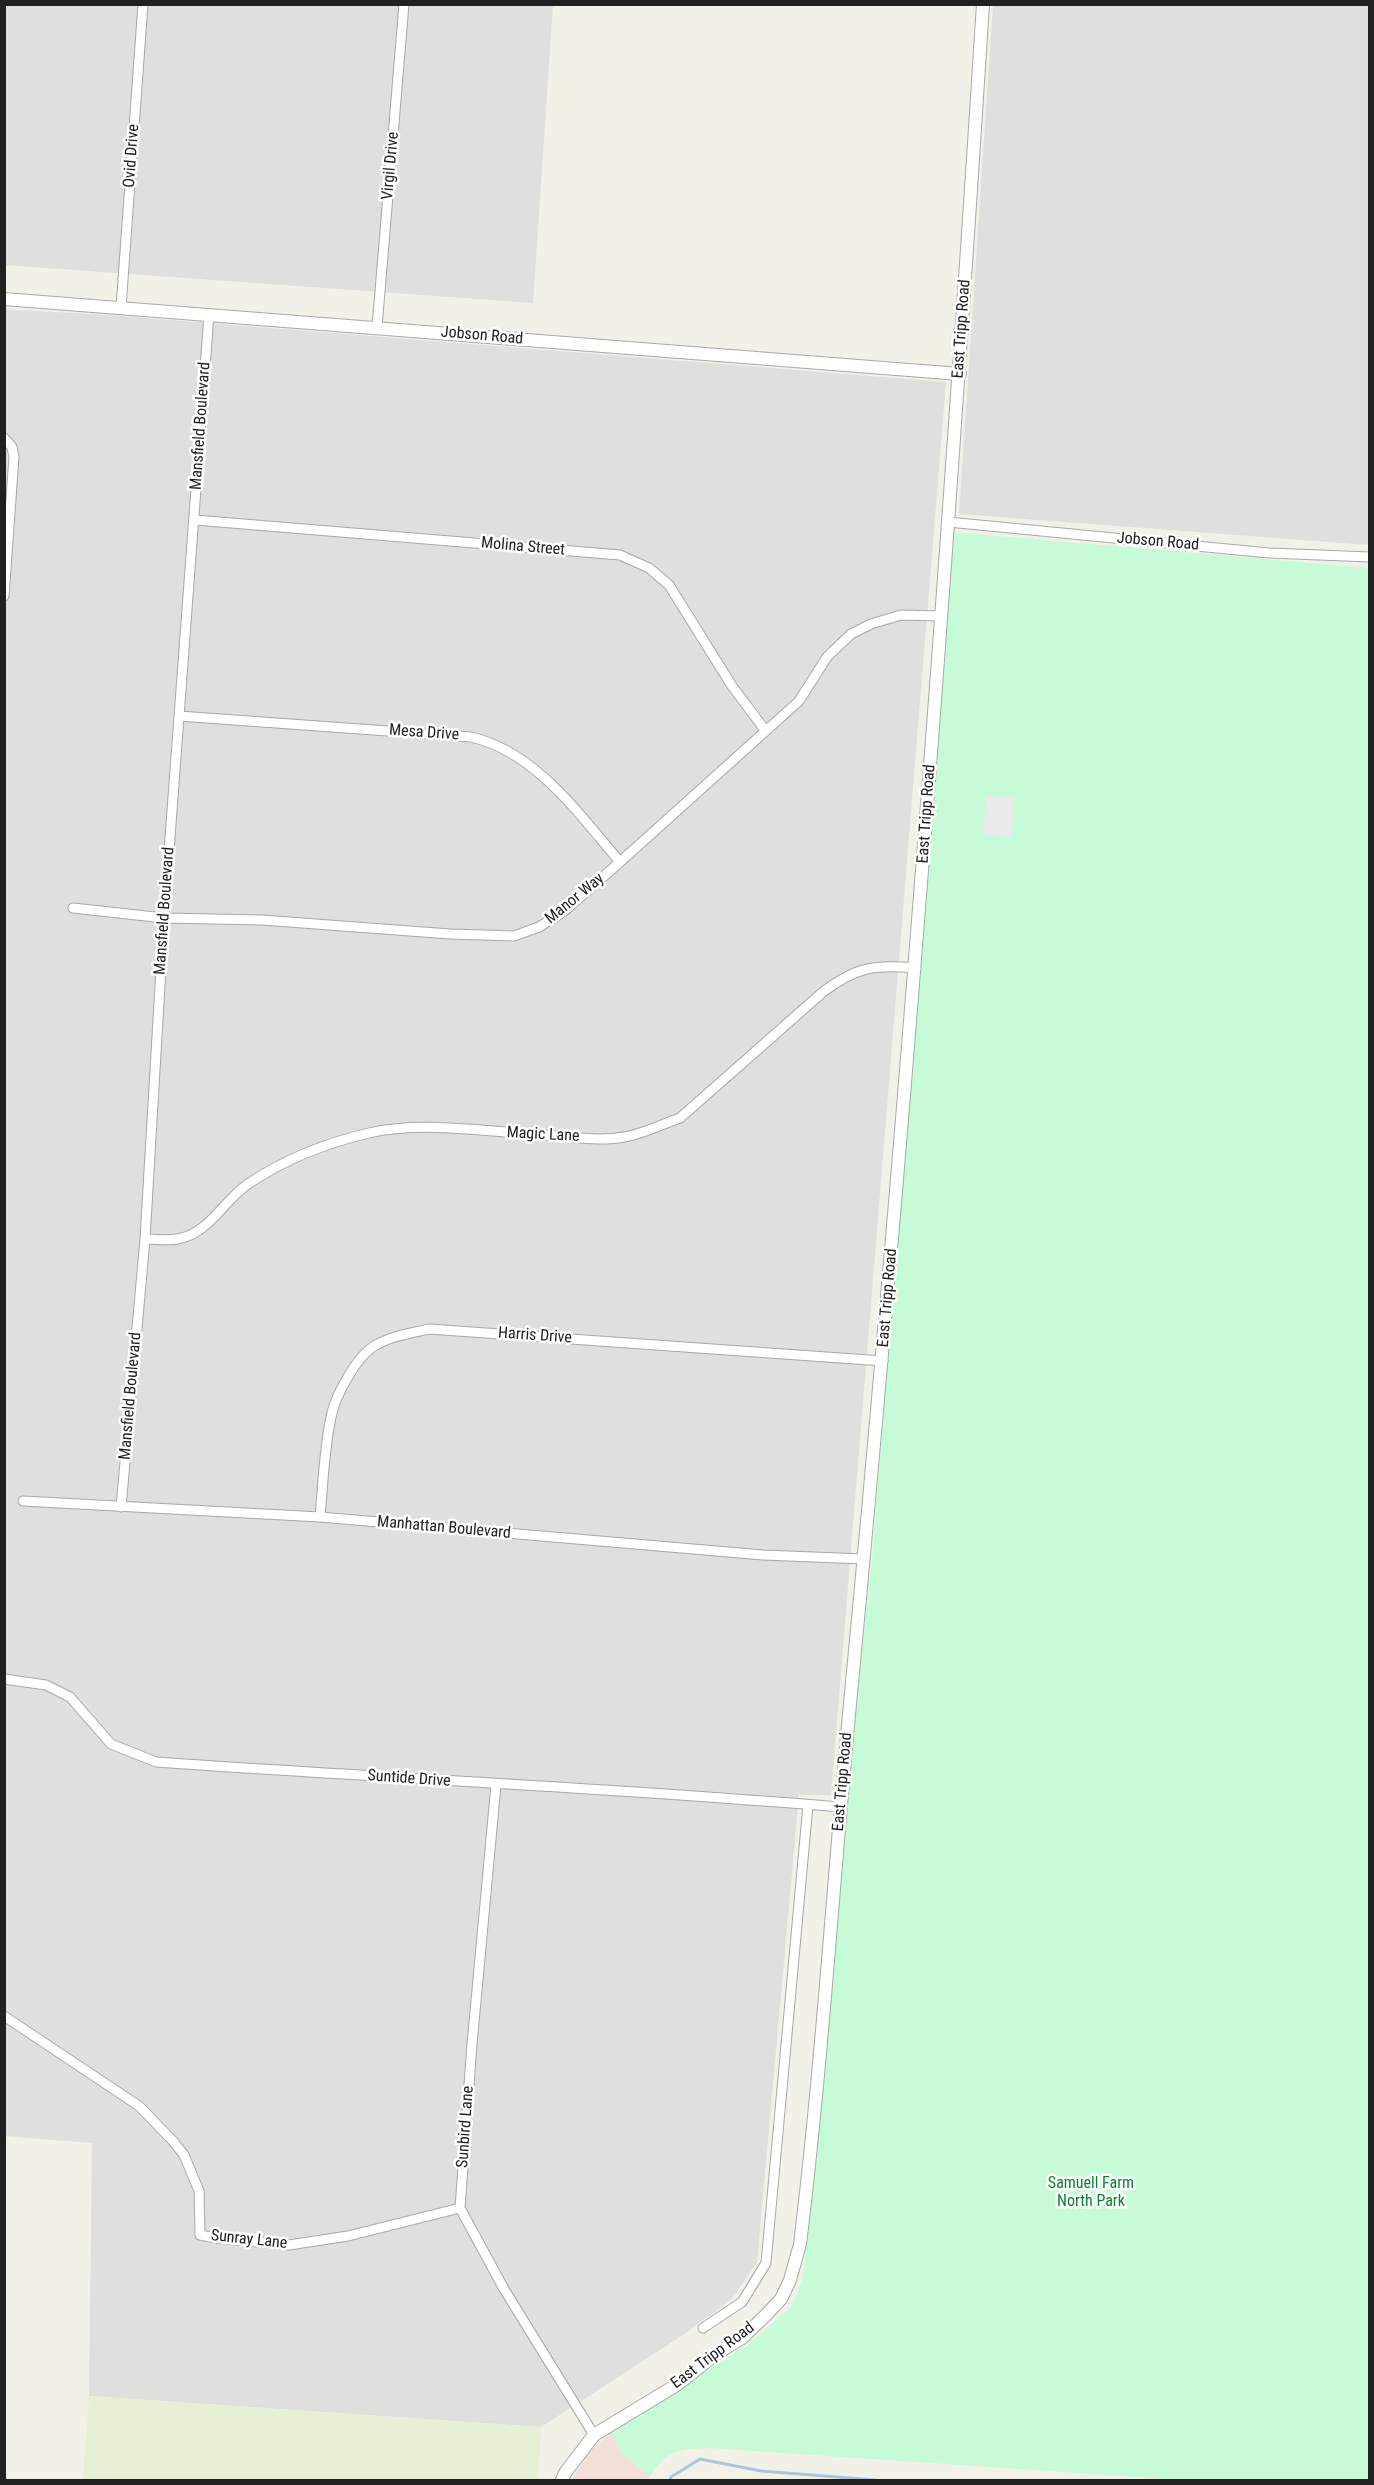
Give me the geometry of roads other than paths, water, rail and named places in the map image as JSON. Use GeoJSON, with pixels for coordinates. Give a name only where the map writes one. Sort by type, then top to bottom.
{"type":"FeatureCollection","features":[{"type":"Feature","properties":{"kind":"street","name":"Ovid Drive"},"geometry":{"type":"LineString","coordinates":[[121,307],[143,4]]}},
{"type":"Feature","properties":{"kind":"street","name":"Virgil Drive"},"geometry":{"type":"LineString","coordinates":[[377,327],[404,4]]}},
{"type":"Feature","properties":{"kind":"street","name":"East Tripp Road"},"geometry":{"type":"LineString","coordinates":[[562,2481],[565,2473],[594,2434],[678,2384],[717,2353],[742,2338],[781,2299],[790,2280],[800,2244],[883,1361],[916,968],[960,374],[983,4]]}},
{"type":"Feature","properties":{"kind":"street","name":"Jobson Road"},"geometry":{"type":"LineString","coordinates":[[4,299],[960,374]]}},
{"type":"Feature","properties":{"kind":"street","name":"Mansfield Boulevard"},"geometry":{"type":"LineString","coordinates":[[121,1508],[145,1239],[164,918],[209,314]]}},
{"type":"Feature","properties":{"kind":"street"},"geometry":{"type":"LineString","coordinates":[[4,438],[12,447],[14,457],[4,596]]}},
{"type":"Feature","properties":{"kind":"street","name":"Molina Street"},"geometry":{"type":"LineString","coordinates":[[195,520],[620,555],[649,568],[669,585],[732,686],[765,730]]}},
{"type":"Feature","properties":{"kind":"street","name":"Jobson Road"},"geometry":{"type":"LineString","coordinates":[[948,522],[1269,553],[1370,557]]}},
{"type":"Feature","properties":{"kind":"street","name":"Manor Way"},"geometry":{"type":"LineString","coordinates":[[73,908],[164,918],[262,920],[450,934],[514,936],[539,927],[562,912],[620,862],[799,700],[826,657],[851,634],[871,624],[901,615],[941,616]]}},
{"type":"Feature","properties":{"kind":"street","name":"Mesa Drive"},"geometry":{"type":"LineString","coordinates":[[179,716],[471,737],[490,741],[529,763],[620,862]]}},
{"type":"Feature","properties":{"kind":"street","name":"Magic Lane"},"geometry":{"type":"LineString","coordinates":[[145,1239],[176,1239],[189,1235],[205,1226],[246,1185],[275,1168],[324,1145],[372,1132],[424,1128],[580,1138],[624,1137],[662,1125],[680,1118],[844,976],[887,965],[916,968]]}},
{"type":"Feature","properties":{"kind":"street","name":"Harris Drive"},"geometry":{"type":"LineString","coordinates":[[320,1517],[331,1414],[349,1373],[361,1359],[375,1346],[399,1336],[429,1329],[883,1361]]}},
{"type":"Feature","properties":{"kind":"street","name":"Manhattan Boulevard"},"geometry":{"type":"LineString","coordinates":[[22,1502],[320,1517],[751,1554],[864,1558]]}},
{"type":"Feature","properties":{"kind":"street","name":"Suntide Drive"},"geometry":{"type":"LineString","coordinates":[[4,1679],[46,1685],[70,1698],[111,1744],[156,1762],[496,1785],[620,1790],[840,1807]]}},
{"type":"Feature","properties":{"kind":"street","name":"Sunbird Lane"},"geometry":{"type":"LineString","coordinates":[[460,2208],[472,2044],[496,1785]]}},
{"type":"Feature","properties":{"kind":"street"},"geometry":{"type":"LineString","coordinates":[[703,2328],[742,2302],[766,2263],[808,1805]]}},
{"type":"Feature","properties":{"kind":"street","name":"Sunray Lane"},"geometry":{"type":"LineString","coordinates":[[4,2016],[139,2106],[173,2140],[184,2155],[199,2191],[200,2235],[289,2245],[348,2236],[460,2208]]}},
{"type":"Feature","properties":{"kind":"street"},"geometry":{"type":"LineString","coordinates":[[460,2208],[504,2289],[594,2434]]}},
{"type":"Feature","properties":{"kind":"waterway"},"geometry":{"type":"LineString","coordinates":[[670,2480],[671,2477],[700,2459],[761,2471],[875,2480]]}},
{"type":"Feature","properties":{"kind":"park label","name":"Samuell Farm North Park"},"geometry":{"type":"Point","coordinates":[1091,2193]}}]}
